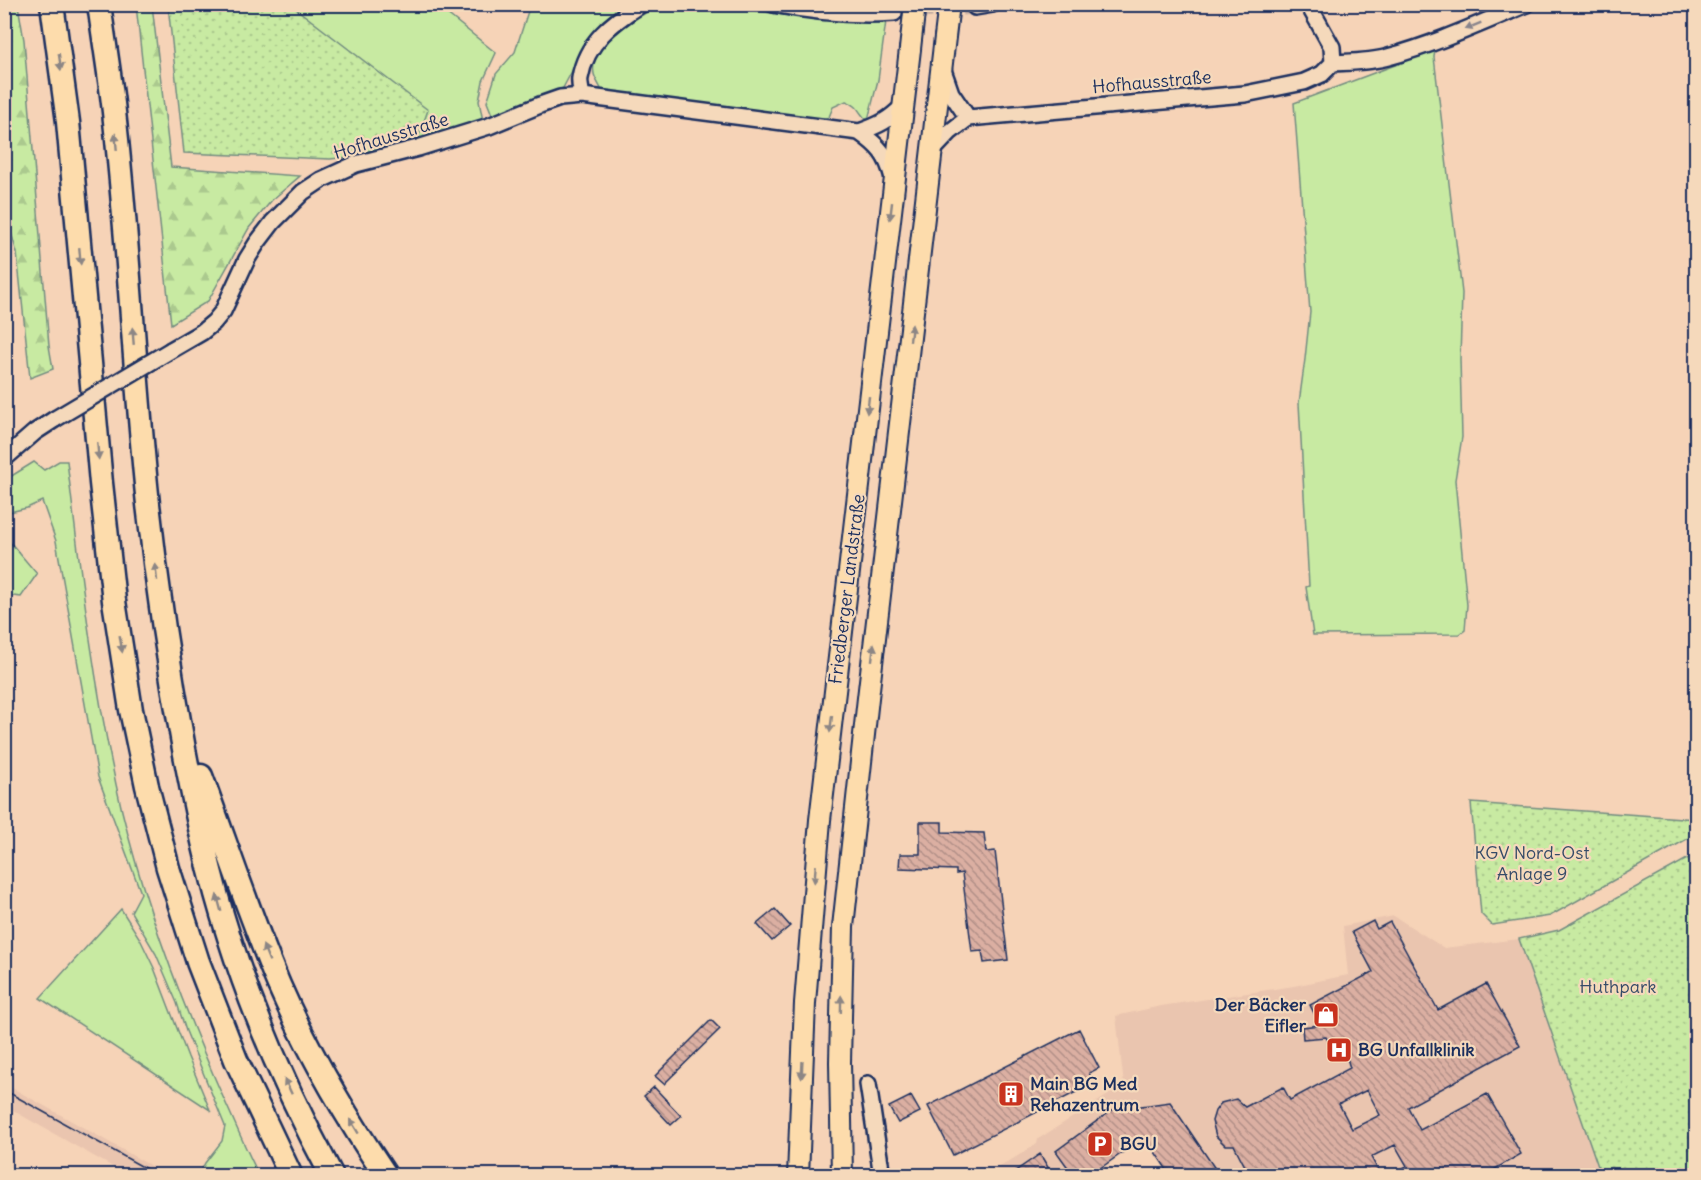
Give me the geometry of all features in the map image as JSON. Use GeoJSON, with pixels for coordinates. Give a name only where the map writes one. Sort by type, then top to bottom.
{"type":"FeatureCollection","features":[{"type":"Feature","properties":{"kind":"highway"},"geometry":{"type":"LineString","coordinates":[[52,4],[68,122],[114,602],[147,786],[168,868],[198,962],[236,1060],[291,1176]]}},
{"type":"Feature","properties":{"kind":"highway"},"geometry":{"type":"LineString","coordinates":[[99,4],[114,113],[149,513],[161,614],[177,713],[203,839],[229,938],[274,1055],[332,1176]]}},
{"type":"Feature","properties":{"kind":"highway"},"geometry":{"type":"LineString","coordinates":[[177,713],[260,939],[280,987],[327,1080],[386,1176]]}},
{"type":"Feature","properties":{"kind":"main road","name":"Friedberger Landstraße"},"geometry":{"type":"LineString","coordinates":[[798,1176],[806,992],[819,830],[915,4]]}},
{"type":"Feature","properties":{"kind":"main road","name":"Friedberger Landstraße"},"geometry":{"type":"LineString","coordinates":[[842,1176],[840,1062],[843,927],[949,4]]}},
{"type":"Feature","properties":{"kind":"street"},"geometry":{"type":"LineString","coordinates":[[582,96],[580,79],[595,42],[616,20],[641,4]]}},
{"type":"Feature","properties":{"kind":"street"},"geometry":{"type":"LineString","coordinates":[[773,4],[808,11],[846,14],[894,13]]}},
{"type":"Feature","properties":{"kind":"street"},"geometry":{"type":"LineString","coordinates":[[975,7],[993,4]]}},
{"type":"Feature","properties":{"kind":"street"},"geometry":{"type":"LineString","coordinates":[[1308,4],[1332,47],[1333,63],[1387,57],[1430,43],[1527,4]]}},
{"type":"Feature","properties":{"kind":"street","name":"Hofhausstraße"},"geometry":{"type":"LineString","coordinates":[[968,118],[1245,94],[1304,82],[1322,74],[1333,63]]}},
{"type":"Feature","properties":{"kind":"street"},"geometry":{"type":"LineString","coordinates":[[932,151],[958,124],[968,118],[951,93],[942,66]]}},
{"type":"Feature","properties":{"kind":"street","name":"Hofhausstraße"},"geometry":{"type":"LineString","coordinates":[[4,459],[55,418],[202,332],[214,322],[223,311],[247,259],[273,222],[303,192],[321,180],[356,164],[489,126],[560,98],[582,96],[860,132]]}},
{"type":"Feature","properties":{"kind":"street"},"geometry":{"type":"LineString","coordinates":[[860,132],[878,126],[891,118],[904,105]]}},
{"type":"Feature","properties":{"kind":"street"},"geometry":{"type":"LineString","coordinates":[[860,132],[881,149],[889,162],[894,181]]}},
{"type":"Feature","properties":{"kind":"street"},"geometry":{"type":"LineString","coordinates":[[868,1084],[882,1176]]}},
{"type":"Feature","properties":{"kind":"shaded area","name":"BG Unfallklinik"},"geometry":{"type":"Polygon","coordinates":[[[1394,916],[1444,948],[1519,939],[1601,1175],[1171,1175],[1145,1137],[1089,1175],[985,1176],[1037,1144],[1038,1139],[1124,1085],[1116,1016],[1161,1006],[1294,986],[1348,975],[1343,926],[1394,916]]]}},
{"type":"Feature","properties":{"kind":"shaded area"},"geometry":{"type":"Polygon","coordinates":[[[5,1084],[167,1175],[127,1175],[5,1106],[5,1084]]]}},
{"type":"Feature","properties":{"kind":"green space"},"geometry":{"type":"Polygon","coordinates":[[[4,5],[18,5],[24,40],[49,346],[53,369],[30,378],[17,253],[5,212],[4,5]]]}},
{"type":"Feature","properties":{"kind":"green space"},"geometry":{"type":"Polygon","coordinates":[[[136,5],[152,5],[171,167],[300,176],[272,200],[249,228],[208,301],[171,324],[136,5]]]}},
{"type":"Feature","properties":{"kind":"green space"},"geometry":{"type":"Polygon","coordinates":[[[168,5],[291,5],[428,110],[417,141],[359,156],[330,159],[184,153],[168,5]]]}},
{"type":"Feature","properties":{"kind":"green space"},"geometry":{"type":"Polygon","coordinates":[[[291,5],[436,5],[496,53],[483,81],[479,101],[483,121],[417,141],[291,5]]]}},
{"type":"Feature","properties":{"kind":"green space"},"geometry":{"type":"Polygon","coordinates":[[[530,5],[623,5],[617,8],[590,37],[563,88],[493,117],[487,102],[496,74],[515,52],[530,5]]]}},
{"type":"Feature","properties":{"kind":"green space"},"geometry":{"type":"Polygon","coordinates":[[[660,5],[721,5],[784,15],[886,21],[878,80],[868,120],[855,106],[846,101],[833,107],[829,117],[823,119],[602,91],[594,74],[594,63],[599,52],[617,32],[660,5]]]}},
{"type":"Feature","properties":{"kind":"green space"},"geometry":{"type":"Polygon","coordinates":[[[1435,50],[1462,293],[1460,359],[1462,437],[1455,480],[1467,605],[1465,630],[1460,634],[1313,635],[1306,587],[1309,586],[1299,403],[1310,312],[1294,103],[1435,50]]]}},
{"type":"Feature","properties":{"kind":"green space"},"geometry":{"type":"Polygon","coordinates":[[[59,461],[67,461],[96,681],[112,768],[142,884],[193,1027],[259,1175],[199,1175],[222,1141],[225,1126],[156,954],[131,912],[141,893],[98,777],[56,541],[42,501],[27,508],[5,513],[5,480],[34,462],[44,470],[59,461]]]}},
{"type":"Feature","properties":{"kind":"green space"},"geometry":{"type":"Polygon","coordinates":[[[4,535],[37,574],[21,597],[5,595],[4,535]]]}},
{"type":"Feature","properties":{"kind":"green space","name":"KGV Nord-Ost Anlage 9"},"geometry":{"type":"Polygon","coordinates":[[[1471,803],[1696,819],[1696,834],[1550,916],[1492,925],[1481,914],[1471,803]]]}},
{"type":"Feature","properties":{"kind":"green space","name":"Huthpark"},"geometry":{"type":"Polygon","coordinates":[[[1696,854],[1696,1175],[1601,1175],[1519,939],[1559,930],[1696,854]]]}},
{"type":"Feature","properties":{"kind":"green space"},"geometry":{"type":"Polygon","coordinates":[[[121,909],[140,939],[154,968],[210,1110],[40,998],[121,909]]]}},
{"type":"Feature","properties":{"kind":"building"},"geometry":{"type":"Polygon","coordinates":[[[920,822],[942,822],[942,832],[984,833],[986,852],[995,851],[1008,960],[984,963],[982,951],[972,952],[962,873],[956,874],[956,870],[899,868],[900,854],[920,854],[920,822]]]}},
{"type":"Feature","properties":{"kind":"building"},"geometry":{"type":"Polygon","coordinates":[[[775,909],[790,926],[772,941],[757,924],[775,909]]]}},
{"type":"Feature","properties":{"kind":"building"},"geometry":{"type":"Polygon","coordinates":[[[1373,921],[1377,929],[1390,922],[1438,1010],[1486,984],[1520,1046],[1408,1107],[1420,1130],[1487,1094],[1521,1154],[1483,1176],[1387,1176],[1407,1166],[1395,1145],[1371,1157],[1381,1176],[1250,1176],[1234,1145],[1225,1145],[1216,1136],[1212,1121],[1221,1103],[1236,1099],[1245,1107],[1283,1087],[1290,1100],[1350,1068],[1341,1039],[1328,1041],[1326,1037],[1303,1039],[1302,1027],[1320,1025],[1310,1005],[1373,972],[1352,932],[1373,921]],[[1367,1090],[1339,1104],[1352,1129],[1380,1115],[1367,1090]]]}},
{"type":"Feature","properties":{"kind":"building"},"geometry":{"type":"Polygon","coordinates":[[[711,1020],[720,1029],[664,1084],[655,1076],[711,1020]]]}},
{"type":"Feature","properties":{"kind":"building","name":"Main BG Med Rehazentrum"},"geometry":{"type":"Polygon","coordinates":[[[1079,1029],[1099,1068],[1089,1073],[1094,1083],[953,1155],[928,1106],[1079,1029]]]}},
{"type":"Feature","properties":{"kind":"building"},"geometry":{"type":"Polygon","coordinates":[[[654,1087],[681,1116],[671,1125],[644,1096],[654,1087]]]}},
{"type":"Feature","properties":{"kind":"building"},"geometry":{"type":"Polygon","coordinates":[[[911,1096],[920,1112],[898,1123],[889,1107],[911,1096]]]}},
{"type":"Feature","properties":{"kind":"building","name":"BGU"},"geometry":{"type":"Polygon","coordinates":[[[1170,1102],[1220,1176],[1171,1176],[1145,1137],[1089,1176],[1074,1176],[1056,1151],[1112,1110],[1170,1102]]]}},
{"type":"Feature","properties":{"kind":"building"},"geometry":{"type":"Polygon","coordinates":[[[1040,1154],[1049,1169],[1039,1176],[1008,1176],[1040,1154]]]}},
{"type":"Feature","properties":{"kind":"tunnel"},"geometry":{"type":"LineString","coordinates":[[894,13],[975,7]]}},
{"type":"Feature","properties":{"kind":"tram line"},"geometry":{"type":"LineString","coordinates":[[4,1090],[159,1176]]}},
{"type":"Feature","properties":{"kind":"place","name":"Der Bäcker Eifler"},"geometry":{"type":"Point","coordinates":[1326,1015]}},
{"type":"Feature","properties":{"kind":"place","name":"BG Unfallklinik"},"geometry":{"type":"Point","coordinates":[1339,1050]}},
{"type":"Feature","properties":{"kind":"place","name":"Main BG Med Rehazentrum"},"geometry":{"type":"Point","coordinates":[1011,1094]}},
{"type":"Feature","properties":{"kind":"place","name":"BGU"},"geometry":{"type":"Point","coordinates":[1100,1144]}}]}
